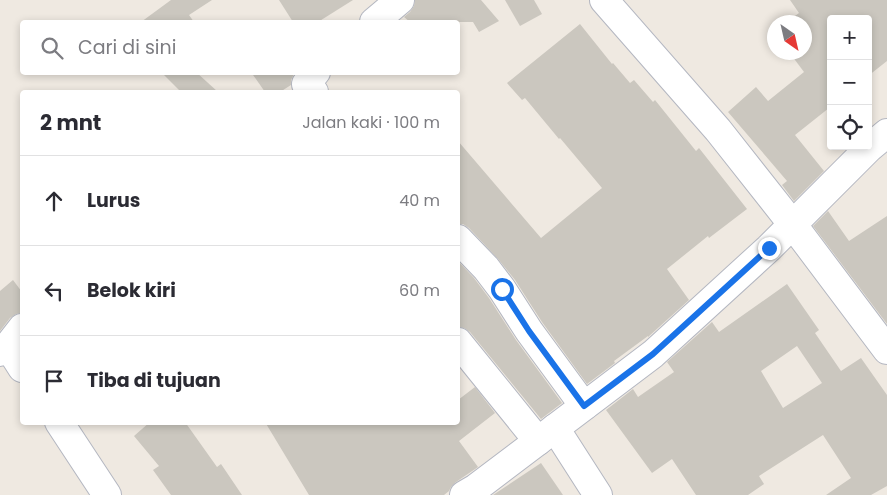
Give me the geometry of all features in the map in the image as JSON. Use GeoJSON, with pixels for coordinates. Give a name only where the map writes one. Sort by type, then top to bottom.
{"type":"FeatureCollection","features":[{"type":"Feature","properties":{"kind":"street"},"geometry":{"type":"LineString","coordinates":[[376,20],[400,0]]}},
{"type":"Feature","properties":{"kind":"street"},"geometry":{"type":"LineString","coordinates":[[604,0],[718,130],[793,225],[887,350]]}},
{"type":"Feature","properties":{"kind":"street"},"geometry":{"type":"LineString","coordinates":[[464,495],[476,488],[653,354],[769,248],[869,148],[887,134]]}},
{"type":"Feature","properties":{"kind":"street"},"geometry":{"type":"LineString","coordinates":[[460,241],[486,268],[502,289],[529,331],[584,406]]}},
{"type":"Feature","properties":{"kind":"street"},"geometry":{"type":"LineString","coordinates":[[460,344],[546,434],[598,495]]}},
{"type":"Feature","properties":{"kind":"street"},"geometry":{"type":"LineString","coordinates":[[61,425],[107,495]]}},
{"type":"Feature","properties":{"kind":"building"},"geometry":{"type":"Polygon","coordinates":[[[171,0],[212,0],[189,15],[193,20],[144,20],[171,0]]]}},
{"type":"Feature","properties":{"kind":"building"},"geometry":{"type":"Polygon","coordinates":[[[279,0],[353,0],[321,20],[292,20],[279,0]]]}},
{"type":"Feature","properties":{"kind":"building"},"geometry":{"type":"Polygon","coordinates":[[[415,0],[481,0],[499,21],[479,32],[473,22],[460,22],[460,20],[408,20],[404,17],[414,6],[415,0]]]}},
{"type":"Feature","properties":{"kind":"building"},"geometry":{"type":"Polygon","coordinates":[[[505,0],[534,0],[542,14],[520,26],[505,0]]]}},
{"type":"Feature","properties":{"kind":"building"},"geometry":{"type":"Polygon","coordinates":[[[790,0],[887,0],[887,61],[872,73],[872,15],[827,15],[827,110],[795,135],[824,171],[794,201],[782,185],[787,181],[728,112],[756,87],[768,101],[804,72],[795,60],[812,60],[812,15],[796,15],[799,13],[790,0]]]}},
{"type":"Feature","properties":{"kind":"building"},"geometry":{"type":"Polygon","coordinates":[[[580,24],[630,83],[634,80],[653,102],[655,100],[696,151],[699,148],[747,209],[709,238],[708,236],[667,269],[689,300],[648,337],[614,361],[615,363],[587,384],[542,322],[515,280],[469,228],[460,224],[460,143],[541,238],[602,188],[525,98],[522,100],[507,83],[580,24]]]}},
{"type":"Feature","properties":{"kind":"building"},"geometry":{"type":"Polygon","coordinates":[[[164,75],[199,75],[216,90],[179,90],[164,75]]]}},
{"type":"Feature","properties":{"kind":"building"},"geometry":{"type":"Polygon","coordinates":[[[253,75],[294,75],[291,85],[283,90],[264,90],[253,75]]]}},
{"type":"Feature","properties":{"kind":"building"},"geometry":{"type":"Polygon","coordinates":[[[828,211],[849,241],[887,216],[887,324],[813,226],[828,211]]]}},
{"type":"Feature","properties":{"kind":"building"},"geometry":{"type":"Polygon","coordinates":[[[460,263],[489,298],[516,340],[562,403],[541,419],[470,332],[460,327],[460,263]]]}},
{"type":"Feature","properties":{"kind":"building"},"geometry":{"type":"Polygon","coordinates":[[[13,280],[20,289],[20,313],[10,318],[0,331],[0,291],[13,280]]]}},
{"type":"Feature","properties":{"kind":"building"},"geometry":{"type":"Polygon","coordinates":[[[787,284],[819,330],[815,333],[841,371],[861,358],[887,395],[887,486],[871,495],[826,495],[851,478],[823,435],[759,476],[764,484],[748,495],[696,495],[672,459],[652,473],[606,410],[633,389],[638,397],[674,372],[667,362],[712,322],[719,332],[787,284]],[[797,346],[761,371],[783,408],[822,383],[797,346]]]}},
{"type":"Feature","properties":{"kind":"building"},"geometry":{"type":"Polygon","coordinates":[[[475,387],[495,413],[459,441],[478,467],[456,482],[444,495],[309,495],[267,425],[460,425],[460,398],[475,387]]]}},
{"type":"Feature","properties":{"kind":"building"},"geometry":{"type":"Polygon","coordinates":[[[147,425],[187,425],[217,467],[221,464],[242,495],[171,495],[153,470],[159,466],[134,436],[147,425]]]}},
{"type":"Feature","properties":{"kind":"building"},"geometry":{"type":"Polygon","coordinates":[[[541,463],[563,495],[493,495],[541,463]]]}},
{"type":"Feature","properties":{"kind":"route"},"geometry":{"type":"LineString","coordinates":[[502,289],[529,331],[584,406],[653,354],[769,248]]}}]}
